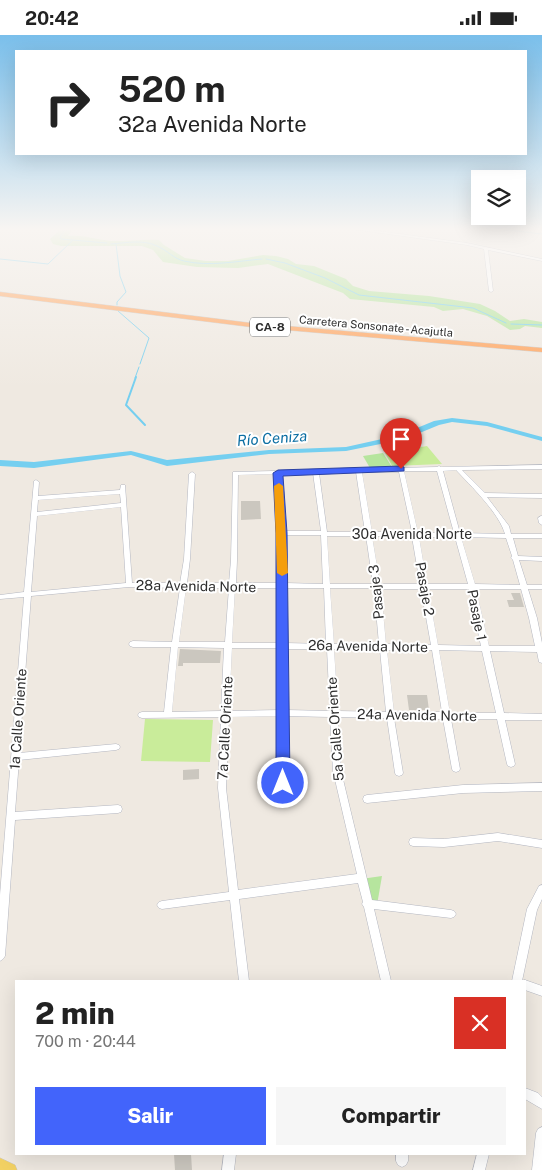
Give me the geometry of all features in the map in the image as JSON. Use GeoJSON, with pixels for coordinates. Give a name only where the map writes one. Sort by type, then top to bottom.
{"type":"FeatureCollection","features":[{"type":"Feature","properties":{"kind":"highway","name":"Carretera Sonsonate - Acajutla"},"geometry":{"type":"LineString","coordinates":[[0,292],[242,324],[542,348]]}},
{"type":"Feature","properties":{"kind":"main road"},"geometry":{"type":"LineString","coordinates":[[0,1165],[10,1170]]}},
{"type":"Feature","properties":{"kind":"street"},"geometry":{"type":"LineString","coordinates":[[489,282],[490,291]]}},
{"type":"Feature","properties":{"kind":"street"},"geometry":{"type":"LineString","coordinates":[[283,783],[282,533],[278,473],[542,467]]}},
{"type":"Feature","properties":{"kind":"street","name":"Pasaje 1"},"geometry":{"type":"LineString","coordinates":[[439,468],[472,587],[511,764]]}},
{"type":"Feature","properties":{"kind":"street"},"geometry":{"type":"LineString","coordinates":[[457,468],[483,495],[503,521],[509,535],[514,558],[533,618],[542,660]]}},
{"type":"Feature","properties":{"kind":"street","name":"Pasaje 2"},"geometry":{"type":"LineString","coordinates":[[401,469],[425,587],[456,769]]}},
{"type":"Feature","properties":{"kind":"street","name":"Pasaje 3"},"geometry":{"type":"LineString","coordinates":[[359,471],[370,534],[390,715],[399,773]]}},
{"type":"Feature","properties":{"kind":"street","name":"5a Calle Oriente"},"geometry":{"type":"LineString","coordinates":[[316,472],[324,533],[337,771],[386,980]]}},
{"type":"Feature","properties":{"kind":"street","name":"7a Calle Oriente"},"geometry":{"type":"LineString","coordinates":[[244,980],[222,788],[228,645],[234,560],[235,473],[278,473]]}},
{"type":"Feature","properties":{"kind":"street"},"geometry":{"type":"LineString","coordinates":[[168,714],[187,559],[192,474]]}},
{"type":"Feature","properties":{"kind":"street","name":"1a Calle Oriente"},"geometry":{"type":"LineString","coordinates":[[0,956],[36,482]]}},
{"type":"Feature","properties":{"kind":"street"},"geometry":{"type":"LineString","coordinates":[[35,498],[123,489],[129,585]]}},
{"type":"Feature","properties":{"kind":"street"},"geometry":{"type":"LineString","coordinates":[[483,495],[542,496]]}},
{"type":"Feature","properties":{"kind":"street"},"geometry":{"type":"LineString","coordinates":[[34,513],[123,505]]}},
{"type":"Feature","properties":{"kind":"street","name":"30a Avenida Norte"},"geometry":{"type":"LineString","coordinates":[[282,533],[542,536]]}},
{"type":"Feature","properties":{"kind":"street"},"geometry":{"type":"LineString","coordinates":[[514,558],[542,559]]}},
{"type":"Feature","properties":{"kind":"street","name":"28a Avenida Norte"},"geometry":{"type":"LineString","coordinates":[[0,597],[129,585],[542,587]]}},
{"type":"Feature","properties":{"kind":"street","name":"26a Avenida Norte"},"geometry":{"type":"LineString","coordinates":[[134,644],[541,649]]}},
{"type":"Feature","properties":{"kind":"street","name":"24a Avenida Norte"},"geometry":{"type":"LineString","coordinates":[[142,715],[283,713],[542,717]]}},
{"type":"Feature","properties":{"kind":"street"},"geometry":{"type":"LineString","coordinates":[[15,757],[116,747]]}},
{"type":"Feature","properties":{"kind":"street"},"geometry":{"type":"LineString","coordinates":[[367,799],[463,789],[542,787]]}},
{"type":"Feature","properties":{"kind":"street"},"geometry":{"type":"LineString","coordinates":[[11,816],[118,809]]}},
{"type":"Feature","properties":{"kind":"street"},"geometry":{"type":"LineString","coordinates":[[413,842],[444,843],[498,837],[542,844]]}},
{"type":"Feature","properties":{"kind":"street"},"geometry":{"type":"LineString","coordinates":[[162,905],[361,878]]}},
{"type":"Feature","properties":{"kind":"street"},"geometry":{"type":"LineString","coordinates":[[516,980],[529,919],[542,889]]}},
{"type":"Feature","properties":{"kind":"street"},"geometry":{"type":"LineString","coordinates":[[367,904],[451,914]]}},
{"type":"Feature","properties":{"kind":"street"},"geometry":{"type":"LineString","coordinates":[[526,985],[542,991]]}},
{"type":"Feature","properties":{"kind":"street"},"geometry":{"type":"LineString","coordinates":[[526,1093],[542,1104]]}},
{"type":"Feature","properties":{"kind":"street"},"geometry":{"type":"LineString","coordinates":[[538,1170],[542,1133]]}},
{"type":"Feature","properties":{"kind":"street"},"geometry":{"type":"LineString","coordinates":[[228,1170],[230,1155]]}},
{"type":"Feature","properties":{"kind":"street"},"geometry":{"type":"LineString","coordinates":[[479,1170],[483,1155]]}},
{"type":"Feature","properties":{"kind":"green space"},"geometry":{"type":"Polygon","coordinates":[[[314,282],[349,282],[353,286],[369,291],[429,296],[480,304],[510,321],[524,319],[542,322],[542,328],[525,326],[520,329],[510,330],[487,316],[463,309],[443,311],[434,307],[350,299],[343,293],[314,282]]]}},
{"type":"Feature","properties":{"kind":"green space"},"geometry":{"type":"Polygon","coordinates":[[[427,446],[442,464],[392,466],[385,453],[427,446]]]}},
{"type":"Feature","properties":{"kind":"green space"},"geometry":{"type":"Polygon","coordinates":[[[383,453],[392,467],[370,468],[363,456],[383,453]]]}},
{"type":"Feature","properties":{"kind":"green space"},"geometry":{"type":"Polygon","coordinates":[[[145,719],[213,720],[210,762],[141,761],[145,719]]]}},
{"type":"Feature","properties":{"kind":"green space"},"geometry":{"type":"Polygon","coordinates":[[[382,876],[377,905],[367,904],[361,879],[382,876]]]}},
{"type":"Feature","properties":{"kind":"building"},"geometry":{"type":"Polygon","coordinates":[[[241,501],[260,501],[261,519],[241,520],[241,501]]]}},
{"type":"Feature","properties":{"kind":"building"},"geometry":{"type":"Polygon","coordinates":[[[511,593],[520,593],[524,607],[509,607],[507,600],[514,600],[511,593]]]}},
{"type":"Feature","properties":{"kind":"building"},"geometry":{"type":"Polygon","coordinates":[[[180,649],[221,651],[220,663],[183,663],[183,666],[178,666],[180,649]]]}},
{"type":"Feature","properties":{"kind":"building"},"geometry":{"type":"Polygon","coordinates":[[[407,695],[427,695],[429,710],[409,710],[407,695]]]}},
{"type":"Feature","properties":{"kind":"building"},"geometry":{"type":"Polygon","coordinates":[[[199,769],[199,779],[183,780],[183,770],[199,769]]]}},
{"type":"Feature","properties":{"kind":"building"},"geometry":{"type":"Polygon","coordinates":[[[174,1155],[191,1155],[192,1170],[175,1170],[174,1155]]]}},
{"type":"Feature","properties":{"kind":"waterway"},"geometry":{"type":"LineString","coordinates":[[117,305],[117,302],[126,292],[122,282]]}},
{"type":"Feature","properties":{"kind":"waterway"},"geometry":{"type":"LineString","coordinates":[[333,282],[359,295],[473,308],[506,323]]}},
{"type":"Feature","properties":{"kind":"waterway"},"geometry":{"type":"LineString","coordinates":[[118,311],[149,338],[140,364]]}},
{"type":"Feature","properties":{"kind":"waterway"},"geometry":{"type":"LineString","coordinates":[[511,324],[542,325]]}},
{"type":"Feature","properties":{"kind":"waterway"},"geometry":{"type":"LineString","coordinates":[[135,378],[139,367]]}},
{"type":"Feature","properties":{"kind":"waterway"},"geometry":{"type":"LineString","coordinates":[[136,377],[126,405],[145,425]]}},
{"type":"Feature","properties":{"kind":"waterway","name":"Río Ceniza"},"geometry":{"type":"LineString","coordinates":[[0,463],[34,465],[131,453],[167,463],[269,452],[346,449],[402,437],[437,423],[452,420],[487,424],[542,439]]}},
{"type":"Feature","properties":{"kind":"slow traffic"},"geometry":{"type":"LineString","coordinates":[[279,486],[282,573]]}},
{"type":"Feature","properties":{"kind":"route"},"geometry":{"type":"LineString","coordinates":[[283,783],[282,533],[278,473],[401,469]]}}]}
